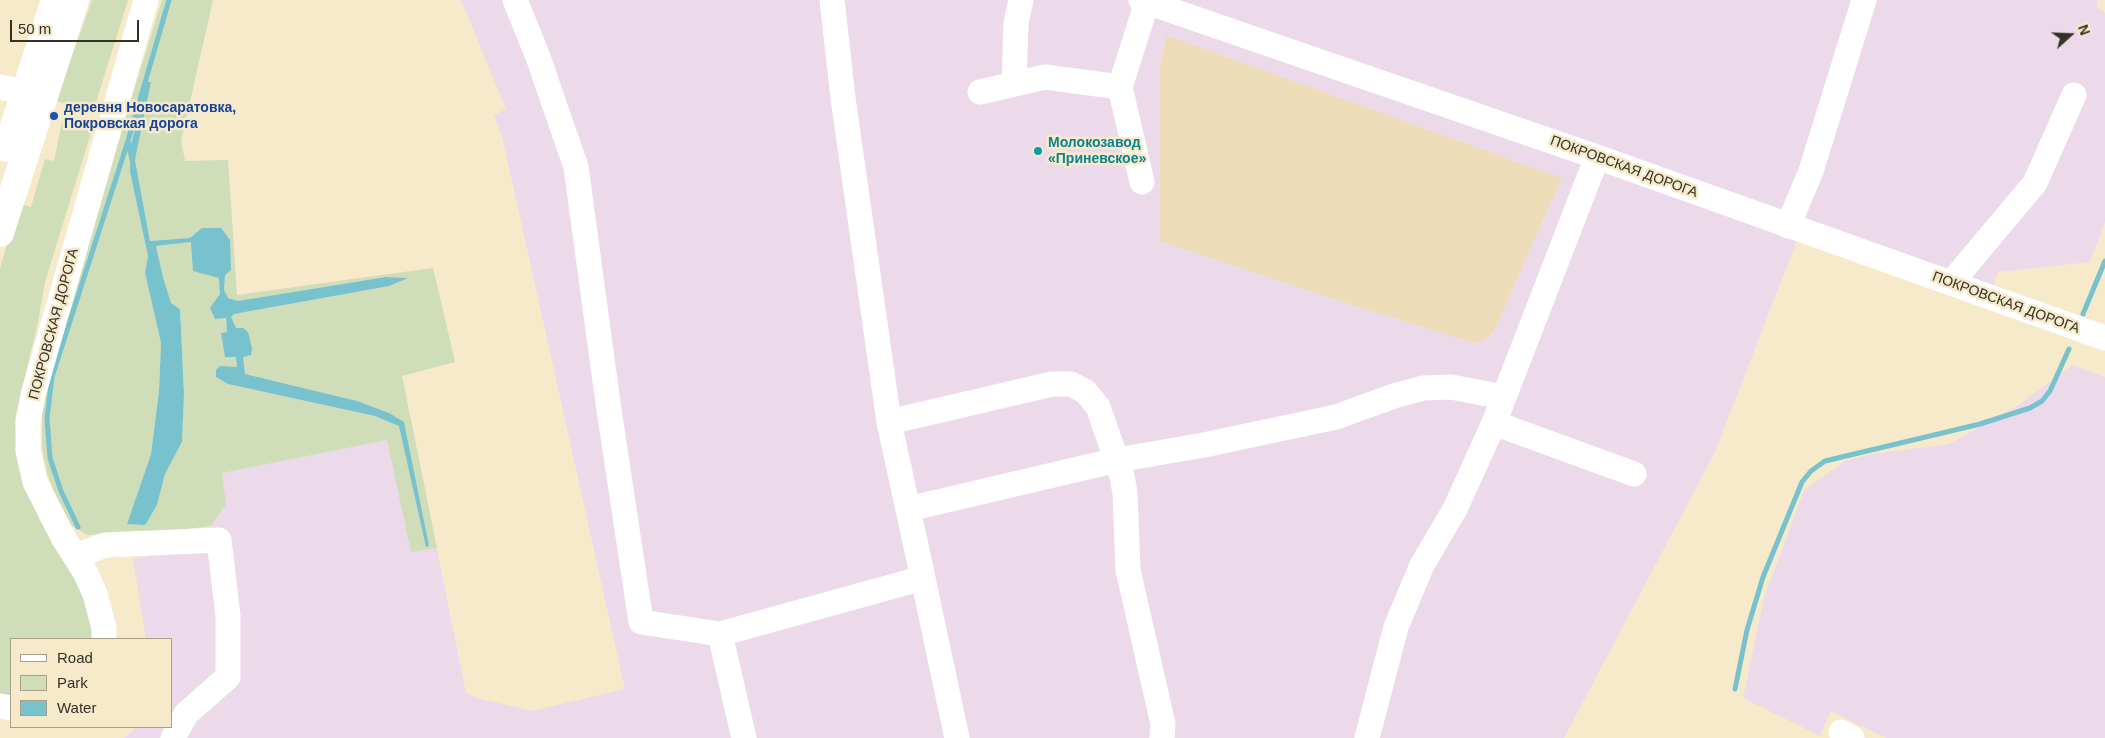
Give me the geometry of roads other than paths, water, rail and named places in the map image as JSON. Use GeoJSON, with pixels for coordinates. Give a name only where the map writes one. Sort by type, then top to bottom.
{"type":"FeatureCollection","features":[{"type":"Feature","properties":{"kind":"main road"},"geometry":{"type":"LineString","coordinates":[[0,171],[12,90],[55,0]]}},
{"type":"Feature","properties":{"kind":"main road"},"geometry":{"type":"LineString","coordinates":[[0,233],[75,0]]}},
{"type":"Feature","properties":{"kind":"street","name":"ПОКРОВСКАЯ ДОРОГА"},"geometry":{"type":"LineString","coordinates":[[104,638],[104,628],[95,594],[86,572],[64,539],[35,482],[28,451],[28,422],[41,367],[146,0]]}},
{"type":"Feature","properties":{"kind":"street"},"geometry":{"type":"LineString","coordinates":[[514,0],[538,57],[576,167],[608,403],[641,622],[720,634],[923,578]]}},
{"type":"Feature","properties":{"kind":"street"},"geometry":{"type":"LineString","coordinates":[[832,0],[843,98],[889,422],[957,738]]}},
{"type":"Feature","properties":{"kind":"street"},"geometry":{"type":"LineString","coordinates":[[1014,84],[1016,23],[1021,0]]}},
{"type":"Feature","properties":{"kind":"street"},"geometry":{"type":"LineString","coordinates":[[1788,226],[1812,171],[1864,0]]}},
{"type":"Feature","properties":{"kind":"street","name":"ПОКРОВСКАЯ ДОРОГА"},"geometry":{"type":"LineString","coordinates":[[1144,1],[1597,157],[2105,338]]}},
{"type":"Feature","properties":{"kind":"street"},"geometry":{"type":"LineString","coordinates":[[1142,182],[1120,87],[1144,1]]}},
{"type":"Feature","properties":{"kind":"street"},"geometry":{"type":"LineString","coordinates":[[980,92],[1045,78],[1120,87]]}},
{"type":"Feature","properties":{"kind":"street"},"geometry":{"type":"LineString","coordinates":[[1951,283],[2035,183],[2074,95]]}},
{"type":"Feature","properties":{"kind":"street"},"geometry":{"type":"LineString","coordinates":[[1367,738],[1396,627],[1422,565],[1455,509],[1494,422],[1597,157]]}},
{"type":"Feature","properties":{"kind":"street"},"geometry":{"type":"LineString","coordinates":[[889,422],[1052,384],[1071,384],[1086,392],[1098,407],[1117,460],[1125,493],[1128,570],[1163,724],[1162,738]]}},
{"type":"Feature","properties":{"kind":"street"},"geometry":{"type":"LineString","coordinates":[[908,509],[1117,460],[1204,445],[1336,417],[1394,396],[1423,388],[1451,387],[1504,397]]}},
{"type":"Feature","properties":{"kind":"street"},"geometry":{"type":"LineString","coordinates":[[1494,422],[1634,474]]}},
{"type":"Feature","properties":{"kind":"street"},"geometry":{"type":"LineString","coordinates":[[76,556],[105,546],[219,540],[228,616],[228,677],[186,714],[173,738]]}},
{"type":"Feature","properties":{"kind":"street"},"geometry":{"type":"LineString","coordinates":[[720,634],[744,738]]}},
{"type":"Feature","properties":{"kind":"water"},"geometry":{"type":"Polygon","coordinates":[[[147,82],[151,82],[135,160],[150,241],[190,238],[202,228],[221,228],[230,240],[231,270],[225,275],[224,290],[228,298],[238,301],[386,277],[408,278],[389,286],[234,314],[231,317],[236,328],[243,328],[248,332],[252,348],[251,355],[243,357],[245,374],[357,401],[389,413],[404,422],[429,546],[426,547],[399,426],[375,416],[228,384],[216,377],[216,370],[220,366],[237,367],[236,357],[225,357],[221,333],[227,332],[226,318],[215,319],[210,308],[220,294],[219,278],[193,271],[191,242],[156,246],[171,303],[180,309],[184,394],[182,442],[165,474],[157,505],[145,525],[127,524],[151,454],[159,391],[161,343],[145,273],[148,256],[130,172],[131,145],[147,82]]]}},
{"type":"Feature","properties":{"kind":"waterway"},"geometry":{"type":"LineString","coordinates":[[78,527],[61,491],[50,458],[47,418],[52,377],[128,141],[169,0]]}},
{"type":"Feature","properties":{"kind":"waterway"},"geometry":{"type":"LineString","coordinates":[[128,141],[132,160]]}},
{"type":"Feature","properties":{"kind":"waterway"},"geometry":{"type":"LineString","coordinates":[[2083,314],[2105,261]]}},
{"type":"Feature","properties":{"kind":"waterway"},"geometry":{"type":"LineString","coordinates":[[1735,689],[1747,630],[1763,577],[1802,482],[1811,471],[1825,461],[1980,424],[2030,408],[2042,401],[2050,391],[2069,349]]}},
{"type":"Feature","properties":{"kind":"place","name":"деревня Новосаратовка, Покровская дорога"},"geometry":{"type":"Point","coordinates":[54,116]}},
{"type":"Feature","properties":{"kind":"place","name":"Молокозавод «Приневское»"},"geometry":{"type":"Point","coordinates":[1038,151]}}]}
